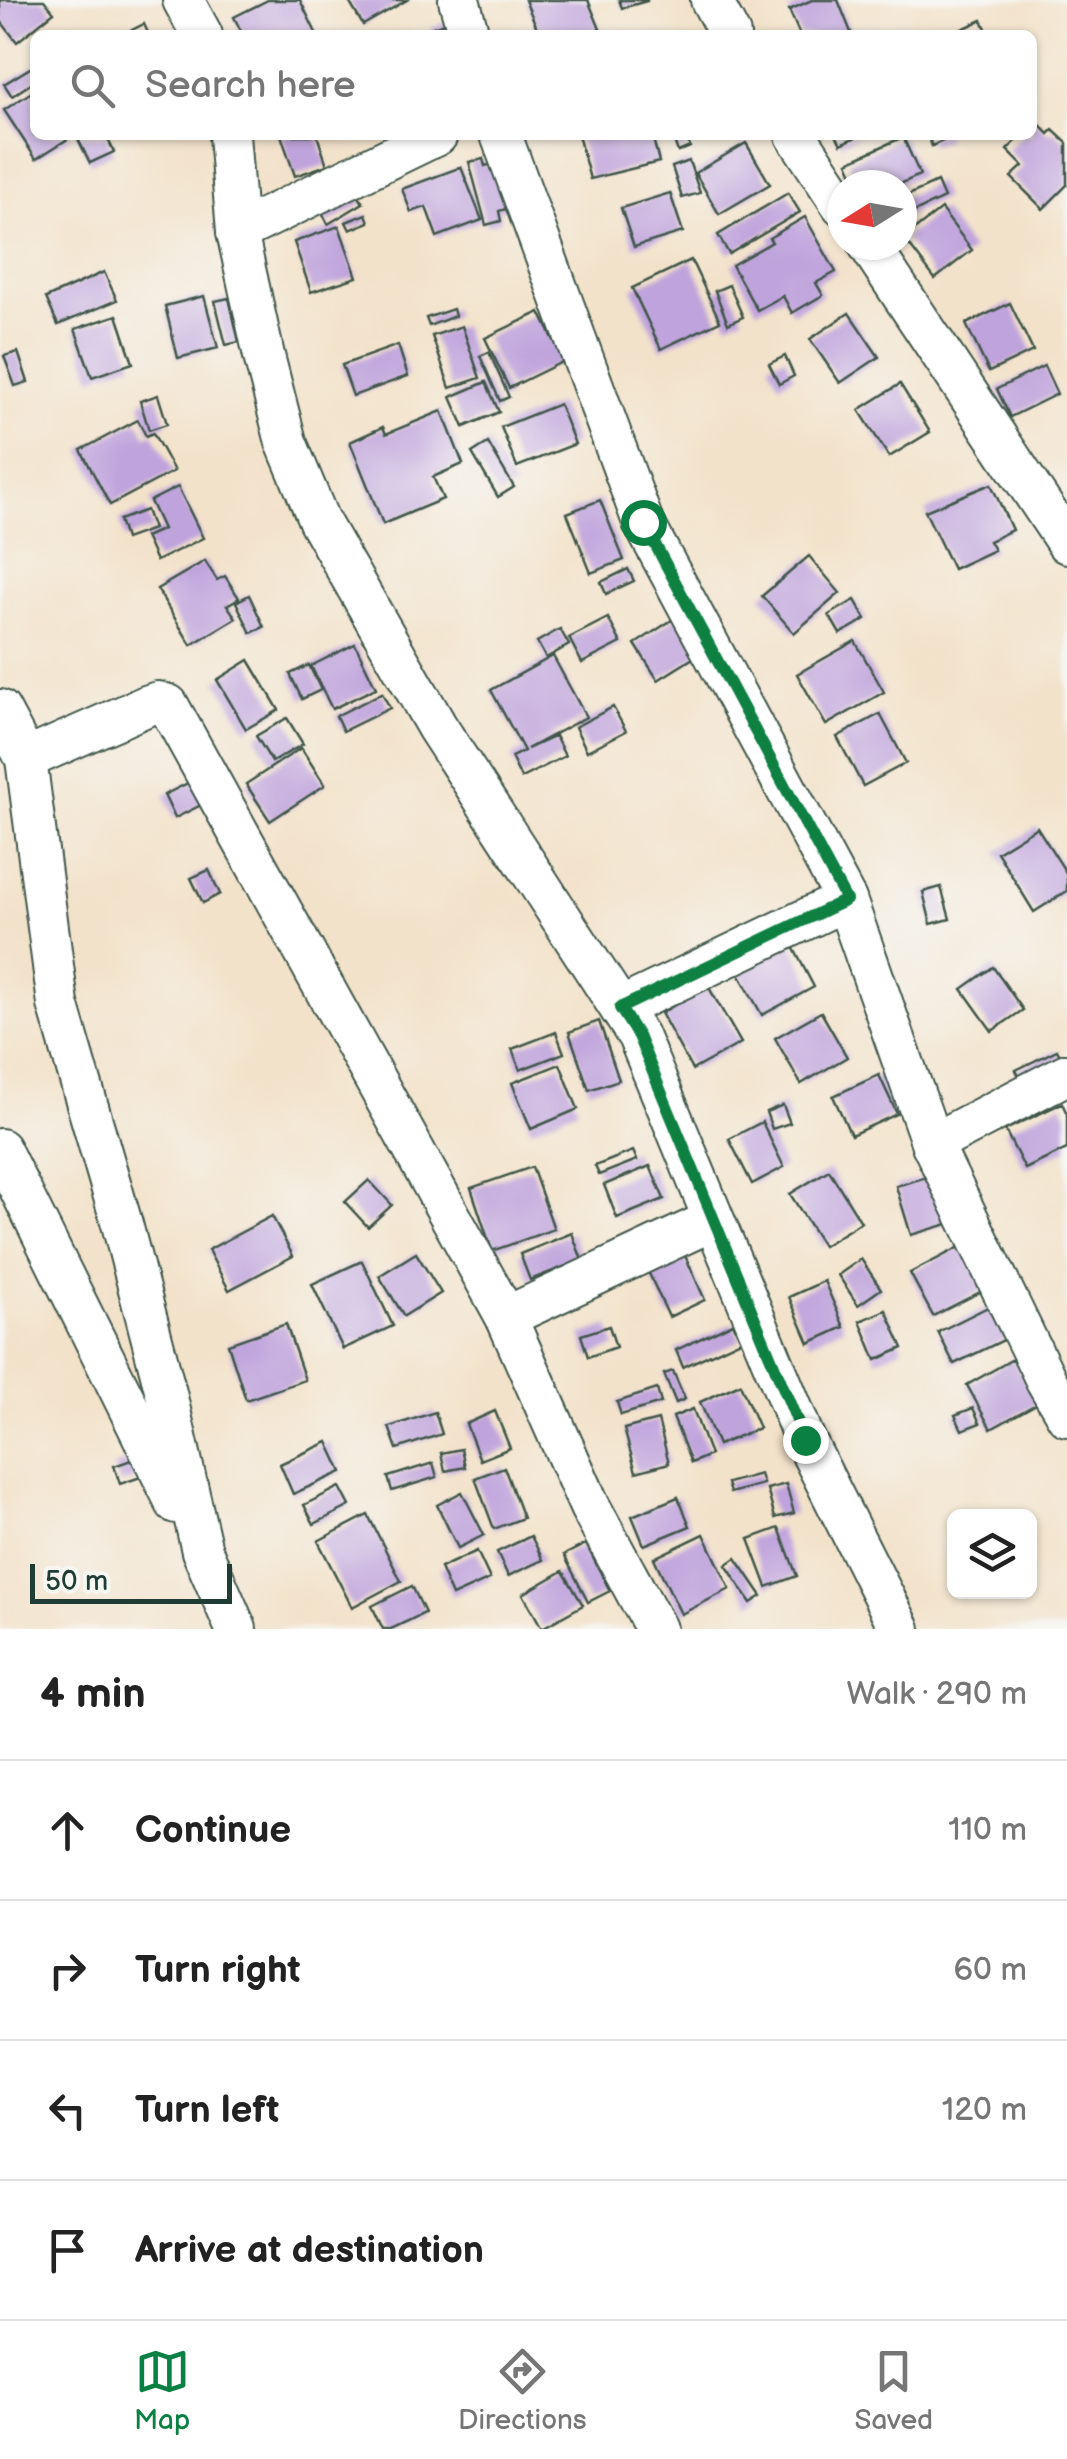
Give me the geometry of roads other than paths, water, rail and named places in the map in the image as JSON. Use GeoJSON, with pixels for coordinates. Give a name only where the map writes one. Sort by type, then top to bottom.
{"type":"FeatureCollection","features":[{"type":"Feature","properties":{"kind":"street"},"geometry":{"type":"LineString","coordinates":[[183,0],[199,30]]}},
{"type":"Feature","properties":{"kind":"street"},"geometry":{"type":"LineString","coordinates":[[459,0],[468,30]]}},
{"type":"Feature","properties":{"kind":"street"},"geometry":{"type":"LineString","coordinates":[[229,140],[237,232],[286,442],[319,521],[437,727],[638,1036],[805,1440],[900,1629]]}},
{"type":"Feature","properties":{"kind":"street"},"geometry":{"type":"LineString","coordinates":[[237,232],[427,140]]}},
{"type":"Feature","properties":{"kind":"street"},"geometry":{"type":"LineString","coordinates":[[503,140],[643,522],[846,900],[932,1144],[1067,1416]]}},
{"type":"Feature","properties":{"kind":"street"},"geometry":{"type":"LineString","coordinates":[[799,140],[827,182]]}},
{"type":"Feature","properties":{"kind":"street"},"geometry":{"type":"LineString","coordinates":[[879,260],[1067,543]]}},
{"type":"Feature","properties":{"kind":"street"},"geometry":{"type":"LineString","coordinates":[[26,759],[146,706],[158,702],[168,705],[506,1317],[590,1506],[656,1629]]}},
{"type":"Feature","properties":{"kind":"street"},"geometry":{"type":"LineString","coordinates":[[0,710],[26,759],[58,1004],[122,1224],[202,1551]]}},
{"type":"Feature","properties":{"kind":"street"},"geometry":{"type":"LineString","coordinates":[[620,1008],[846,900]]}},
{"type":"Feature","properties":{"kind":"street"},"geometry":{"type":"LineString","coordinates":[[932,1144],[1067,1074]]}},
{"type":"Feature","properties":{"kind":"street"},"geometry":{"type":"LineString","coordinates":[[0,1149],[202,1551],[236,1629]]}},
{"type":"Feature","properties":{"kind":"street"},"geometry":{"type":"LineString","coordinates":[[506,1317],[713,1220]]}}]}
